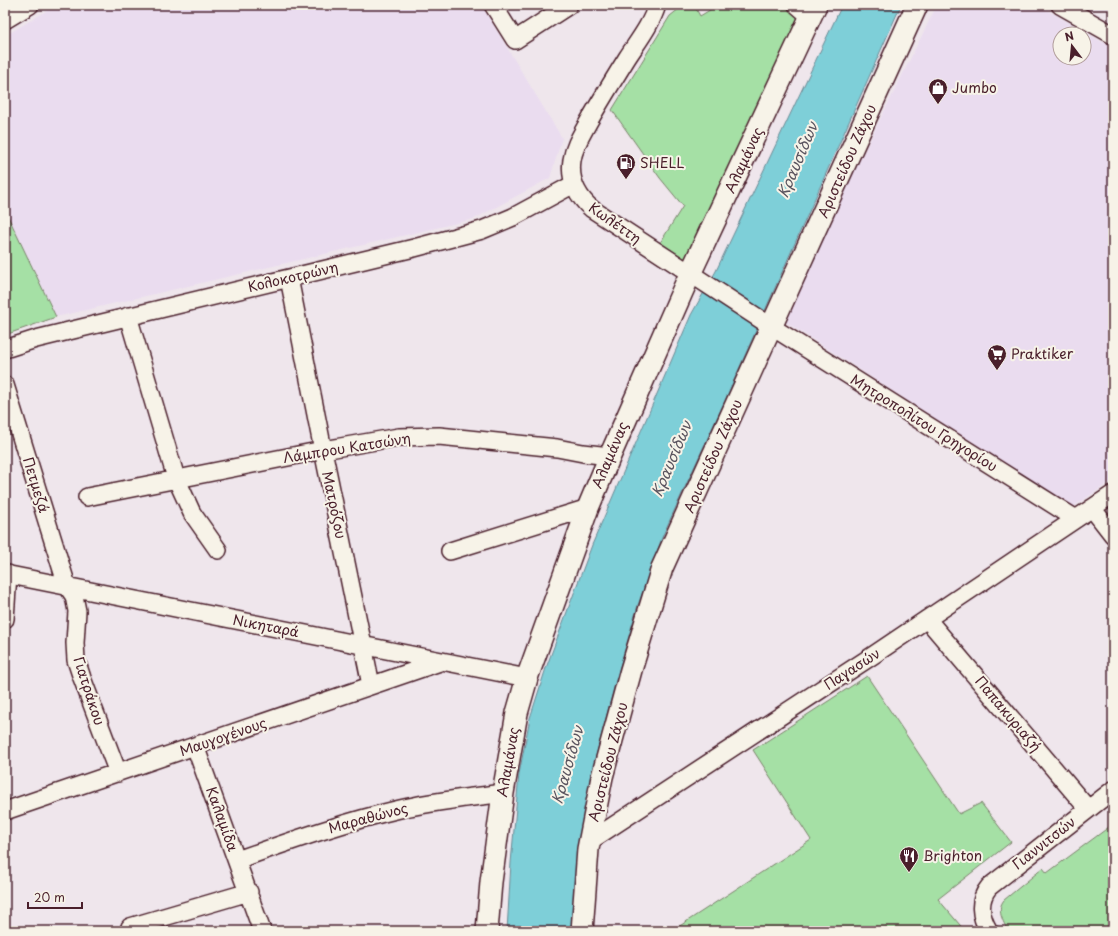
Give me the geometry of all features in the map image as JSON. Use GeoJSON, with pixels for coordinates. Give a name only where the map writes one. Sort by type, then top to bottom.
{"type":"FeatureCollection","features":[{"type":"Feature","properties":{"kind":"street"},"geometry":{"type":"LineString","coordinates":[[493,5],[515,40],[569,5]]}},
{"type":"Feature","properties":{"kind":"street","name":"Κωλέττη"},"geometry":{"type":"LineString","coordinates":[[658,5],[650,23],[607,89],[576,147],[571,167],[574,184],[580,196],[592,209],[772,327]]}},
{"type":"Feature","properties":{"kind":"street","name":"Αριστείδου Ζάχου"},"geometry":{"type":"LineString","coordinates":[[582,931],[585,880],[590,841],[602,777],[631,670],[662,568],[917,5]]}},
{"type":"Feature","properties":{"kind":"street"},"geometry":{"type":"LineString","coordinates":[[1060,5],[1113,35]]}},
{"type":"Feature","properties":{"kind":"street"},"geometry":{"type":"LineString","coordinates":[[5,20],[27,6]]}},
{"type":"Feature","properties":{"kind":"street","name":"Αλαμάνας"},"geometry":{"type":"LineString","coordinates":[[487,931],[491,882],[502,793],[517,714],[527,678],[588,508],[808,9]]}},
{"type":"Feature","properties":{"kind":"street","name":"Κολοκοτρώνη"},"geometry":{"type":"LineString","coordinates":[[5,349],[128,316],[414,248],[482,230],[512,217],[574,184]]}},
{"type":"Feature","properties":{"kind":"street","name":"Ματρόζου"},"geometry":{"type":"LineString","coordinates":[[289,278],[371,685]]}},
{"type":"Feature","properties":{"kind":"street"},"geometry":{"type":"LineString","coordinates":[[128,316],[176,478],[192,513],[218,550]]}},
{"type":"Feature","properties":{"kind":"street","name":"Μητροπολίτου Γρηγορίου"},"geometry":{"type":"LineString","coordinates":[[772,327],[1076,519]]}},
{"type":"Feature","properties":{"kind":"street","name":"Πετμεζά"},"geometry":{"type":"LineString","coordinates":[[5,384],[67,586]]}},
{"type":"Feature","properties":{"kind":"street","name":"Λάμπρου Κατσώνη"},"geometry":{"type":"LineString","coordinates":[[87,497],[176,478],[399,437],[439,436],[557,448],[610,456]]}},
{"type":"Feature","properties":{"kind":"street","name":"Παγασών"},"geometry":{"type":"LineString","coordinates":[[590,841],[927,619],[1113,494]]}},
{"type":"Feature","properties":{"kind":"street"},"geometry":{"type":"LineString","coordinates":[[450,551],[588,508]]}},
{"type":"Feature","properties":{"kind":"street"},"geometry":{"type":"LineString","coordinates":[[1092,508],[1113,535]]}},
{"type":"Feature","properties":{"kind":"street"},"geometry":{"type":"LineString","coordinates":[[5,619],[6,574]]}},
{"type":"Feature","properties":{"kind":"street","name":"Νικηταρά"},"geometry":{"type":"LineString","coordinates":[[6,574],[527,678]]}},
{"type":"Feature","properties":{"kind":"street","name":"Γιατράκου"},"geometry":{"type":"LineString","coordinates":[[67,586],[74,596],[77,611],[75,643],[76,660],[118,773]]}},
{"type":"Feature","properties":{"kind":"street","name":"Παπακυριαζή"},"geometry":{"type":"LineString","coordinates":[[927,619],[1088,809]]}},
{"type":"Feature","properties":{"kind":"street","name":"Μαυγογένους"},"geometry":{"type":"LineString","coordinates":[[5,812],[441,661]]}},
{"type":"Feature","properties":{"kind":"street","name":"Καλαμίδα"},"geometry":{"type":"LineString","coordinates":[[195,746],[262,931]]}},
{"type":"Feature","properties":{"kind":"street","name":"Γιαννιτσών"},"geometry":{"type":"LineString","coordinates":[[989,931],[982,917],[982,902],[987,890],[997,880],[1113,790]]}},
{"type":"Feature","properties":{"kind":"street","name":"Μαραθώνος"},"geometry":{"type":"LineString","coordinates":[[237,860],[333,827],[400,809],[422,804],[502,793]]}},
{"type":"Feature","properties":{"kind":"street"},"geometry":{"type":"LineString","coordinates":[[130,927],[249,892]]}},
{"type":"Feature","properties":{"kind":"shaded area"},"geometry":{"type":"Polygon","coordinates":[[[56,5],[481,5],[562,138],[550,178],[474,219],[56,317],[5,210],[5,36],[56,5]]]}},
{"type":"Feature","properties":{"kind":"shaded area"},"geometry":{"type":"Polygon","coordinates":[[[937,5],[1038,5],[1075,26],[1052,26],[1052,66],[1092,66],[1092,36],[1113,48],[1113,480],[1073,507],[784,321],[853,174],[937,5]]]}},
{"type":"Feature","properties":{"kind":"green space"},"geometry":{"type":"Polygon","coordinates":[[[684,5],[694,5],[700,16],[718,5],[784,5],[800,18],[687,262],[660,243],[683,206],[660,178],[612,110],[670,16],[684,5]]]}},
{"type":"Feature","properties":{"kind":"green space"},"geometry":{"type":"Polygon","coordinates":[[[5,210],[56,317],[5,335],[5,210]]]}},
{"type":"Feature","properties":{"kind":"green space"},"geometry":{"type":"Polygon","coordinates":[[[867,676],[959,814],[981,803],[1011,842],[938,899],[965,931],[672,931],[811,840],[753,750],[867,676]]]}},
{"type":"Feature","properties":{"kind":"green space"},"geometry":{"type":"Polygon","coordinates":[[[1113,824],[1113,931],[1008,931],[1000,912],[1004,900],[1043,868],[1047,873],[1113,824]]]}},
{"type":"Feature","properties":{"kind":"water","name":"Κραυσίδων"},"geometry":{"type":"Polygon","coordinates":[[[842,5],[901,5],[722,407],[663,535],[638,605],[616,680],[590,779],[577,872],[571,931],[507,931],[519,774],[530,718],[546,668],[592,545],[691,315],[716,271],[842,5]]]}},
{"type":"Feature","properties":{"kind":"place","name":"Jumbo"},"geometry":{"type":"Point","coordinates":[938,105]}},
{"type":"Feature","properties":{"kind":"place","name":"SHELL"},"geometry":{"type":"Point","coordinates":[626,180]}},
{"type":"Feature","properties":{"kind":"place","name":"Praktiker"},"geometry":{"type":"Point","coordinates":[997,371]}},
{"type":"Feature","properties":{"kind":"place","name":"Brighton"},"geometry":{"type":"Point","coordinates":[909,873]}}]}
